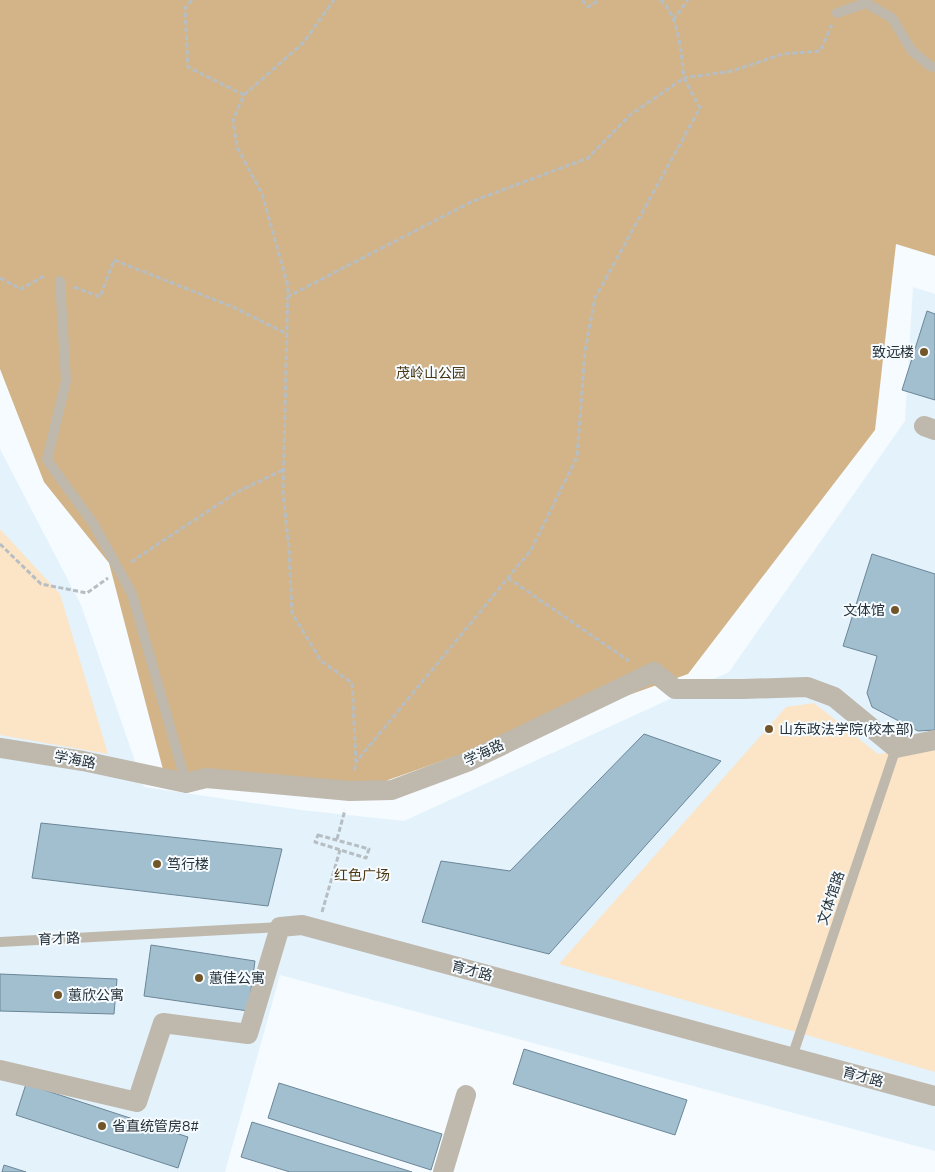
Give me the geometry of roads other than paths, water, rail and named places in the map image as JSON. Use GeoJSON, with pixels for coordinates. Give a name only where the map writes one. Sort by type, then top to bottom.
{"type":"FeatureCollection","features":[{"type":"Feature","properties":{"kind":"street","name":"学海路"},"geometry":{"type":"LineString","coordinates":[[0,748],[83,761],[186,783],[206,778],[350,791],[392,790],[467,762],[654,672],[675,689],[807,687],[834,697],[896,748]]}},
{"type":"Feature","properties":{"kind":"street"},"geometry":{"type":"LineString","coordinates":[[896,748],[935,740]]}},
{"type":"Feature","properties":{"kind":"street","name":"育才路"},"geometry":{"type":"LineString","coordinates":[[280,926],[302,925],[935,1096]]}},
{"type":"Feature","properties":{"kind":"street"},"geometry":{"type":"LineString","coordinates":[[0,1070],[137,1102],[163,1023],[248,1034],[280,926]]}},
{"type":"Feature","properties":{"kind":"street"},"geometry":{"type":"LineString","coordinates":[[443,1172],[466,1095]]}},
{"type":"Feature","properties":{"kind":"lane"},"geometry":{"type":"LineString","coordinates":[[837,13],[866,3],[892,18],[912,51],[930,66],[935,67]]}},
{"type":"Feature","properties":{"kind":"lane"},"geometry":{"type":"LineString","coordinates":[[60,281],[66,381],[47,460],[93,523],[132,594],[186,783]]}},
{"type":"Feature","properties":{"kind":"lane","name":"文体馆路"},"geometry":{"type":"LineString","coordinates":[[792,1057],[896,748]]}},
{"type":"Feature","properties":{"kind":"lane","name":"育才路"},"geometry":{"type":"LineString","coordinates":[[0,942],[280,926]]}},
{"type":"Feature","properties":{"kind":"place","name":"致远楼"},"geometry":{"type":"Point","coordinates":[924,352]}},
{"type":"Feature","properties":{"kind":"place","name":"文体馆"},"geometry":{"type":"Point","coordinates":[895,610]}},
{"type":"Feature","properties":{"kind":"place","name":"山东政法学院(校本部)"},"geometry":{"type":"Point","coordinates":[769,729]}},
{"type":"Feature","properties":{"kind":"place","name":"笃行楼"},"geometry":{"type":"Point","coordinates":[157,864]}},
{"type":"Feature","properties":{"kind":"place","name":"蕙佳公寓"},"geometry":{"type":"Point","coordinates":[199,978]}},
{"type":"Feature","properties":{"kind":"place","name":"蕙欣公寓"},"geometry":{"type":"Point","coordinates":[58,995]}},
{"type":"Feature","properties":{"kind":"place","name":"省直统管房8#"},"geometry":{"type":"Point","coordinates":[102,1126]}},
{"type":"Feature","properties":{"kind":"park label","name":"茂岭山公园"},"geometry":{"type":"Point","coordinates":[431,373]}},
{"type":"Feature","properties":{"kind":"park label","name":"红色广场"},"geometry":{"type":"Point","coordinates":[362,875]}}]}
